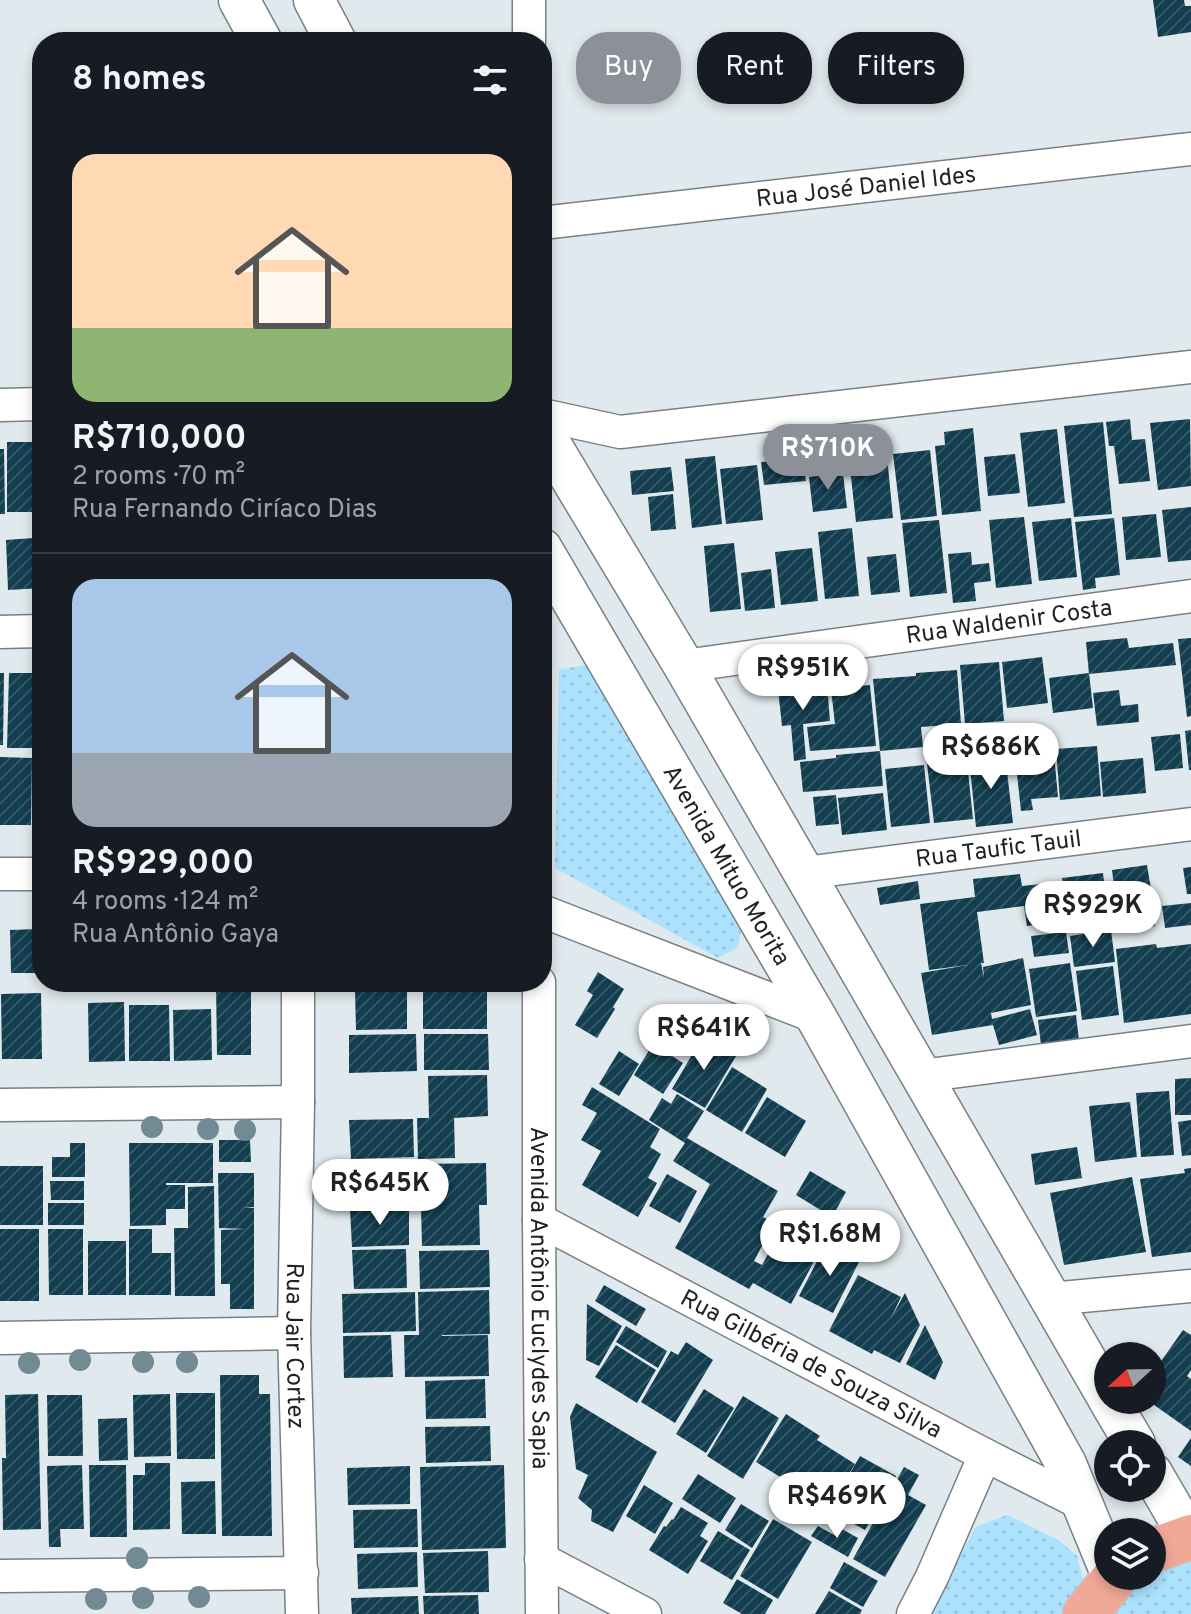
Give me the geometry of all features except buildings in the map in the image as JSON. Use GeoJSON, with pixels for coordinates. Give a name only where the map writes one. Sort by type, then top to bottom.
{"type":"FeatureCollection","features":[{"type":"Feature","properties":{"kind":"main road"},"geometry":{"type":"LineString","coordinates":[[1085,1614],[1101,1590]]}},
{"type":"Feature","properties":{"kind":"street"},"geometry":{"type":"LineString","coordinates":[[239,0],[257,32]]}},
{"type":"Feature","properties":{"kind":"street"},"geometry":{"type":"LineString","coordinates":[[314,0],[331,32]]}},
{"type":"Feature","properties":{"kind":"street"},"geometry":{"type":"LineString","coordinates":[[529,0],[529,32]]}},
{"type":"Feature","properties":{"kind":"street","name":"Rua José Daniel Ides"},"geometry":{"type":"LineString","coordinates":[[552,222],[1191,149]]}},
{"type":"Feature","properties":{"kind":"street"},"geometry":{"type":"LineString","coordinates":[[552,417],[620,432],[1191,367]]}},
{"type":"Feature","properties":{"kind":"street"},"geometry":{"type":"LineString","coordinates":[[0,405],[32,404]]}},
{"type":"Feature","properties":{"kind":"street"},"geometry":{"type":"LineString","coordinates":[[552,447],[684,666],[1094,1374]]}},
{"type":"Feature","properties":{"kind":"street","name":"Avenida Mituo Morita"},"geometry":{"type":"LineString","coordinates":[[552,566],[816,1017],[1058,1451],[1094,1530]]}},
{"type":"Feature","properties":{"kind":"street","name":"Rua Waldenir Costa"},"geometry":{"type":"LineString","coordinates":[[684,666],[1191,596]]}},
{"type":"Feature","properties":{"kind":"street"},"geometry":{"type":"LineString","coordinates":[[0,632],[32,631]]}},
{"type":"Feature","properties":{"kind":"street","name":"Rua Taufic Tauil"},"geometry":{"type":"LineString","coordinates":[[804,873],[1191,824]]}},
{"type":"Feature","properties":{"kind":"street"},"geometry":{"type":"LineString","coordinates":[[0,874],[32,874]]}},
{"type":"Feature","properties":{"kind":"street"},"geometry":{"type":"LineString","coordinates":[[552,915],[816,1017]]}},
{"type":"Feature","properties":{"kind":"street","name":"Rua Jair Cortez"},"geometry":{"type":"LineString","coordinates":[[298,992],[294,1333],[302,1614]]}},
{"type":"Feature","properties":{"kind":"street","name":"Avenida Antônio Euclydes Sapia"},"geometry":{"type":"LineString","coordinates":[[539,992],[542,1614]]}},
{"type":"Feature","properties":{"kind":"street"},"geometry":{"type":"LineString","coordinates":[[921,1076],[1191,1041]]}},
{"type":"Feature","properties":{"kind":"street"},"geometry":{"type":"LineString","coordinates":[[0,1105],[298,1102]]}},
{"type":"Feature","properties":{"kind":"street","name":"Rua Gilbéria de Souza Silva"},"geometry":{"type":"LineString","coordinates":[[539,1220],[1084,1505]]}},
{"type":"Feature","properties":{"kind":"street"},"geometry":{"type":"LineString","coordinates":[[1050,1299],[1191,1286]]}},
{"type":"Feature","properties":{"kind":"street"},"geometry":{"type":"LineString","coordinates":[[0,1338],[294,1333]]}},
{"type":"Feature","properties":{"kind":"street"},"geometry":{"type":"LineString","coordinates":[[913,1614],[985,1455]]}},
{"type":"Feature","properties":{"kind":"street"},"geometry":{"type":"LineString","coordinates":[[1163,1502],[1177,1542]]}},
{"type":"Feature","properties":{"kind":"street"},"geometry":{"type":"LineString","coordinates":[[541,1559],[645,1614]]}},
{"type":"Feature","properties":{"kind":"street"},"geometry":{"type":"LineString","coordinates":[[0,1576],[302,1573]]}},
{"type":"Feature","properties":{"kind":"shaded area"},"geometry":{"type":"Polygon","coordinates":[[[589,664],[741,929],[738,947],[718,958],[555,868],[559,670],[589,664]]]}},
{"type":"Feature","properties":{"kind":"shaded area"},"geometry":{"type":"Polygon","coordinates":[[[1007,1515],[1058,1540],[1077,1556],[1085,1588],[1070,1614],[927,1614],[976,1527],[1007,1515]]]}},
{"type":"Feature","properties":{"kind":"shaded area"},"geometry":{"type":"Polygon","coordinates":[[[1191,1545],[1191,1614],[1096,1614],[1116,1590],[1166,1590],[1166,1555],[1191,1545]]]}}]}
